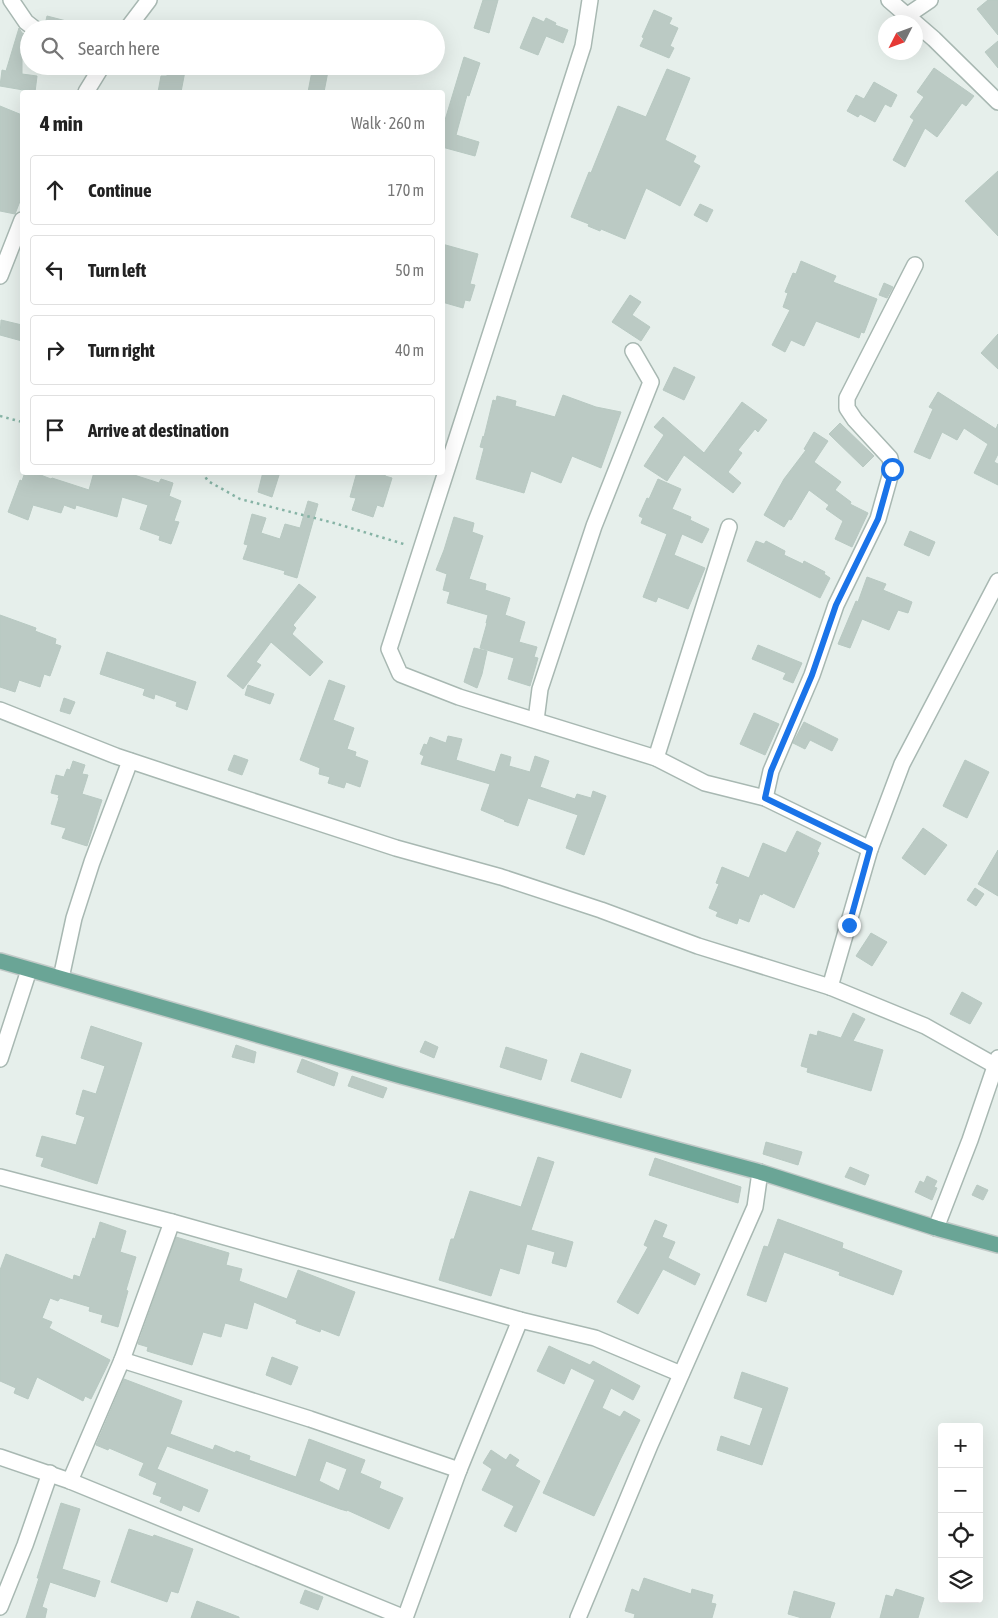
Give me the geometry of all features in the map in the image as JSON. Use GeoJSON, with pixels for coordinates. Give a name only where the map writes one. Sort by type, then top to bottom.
{"type":"FeatureCollection","features":[{"type":"Feature","properties":{"kind":"main road"},"geometry":{"type":"LineString","coordinates":[[0,961],[401,1076],[760,1172],[936,1228],[998,1245]]}},
{"type":"Feature","properties":{"kind":"street"},"geometry":{"type":"LineString","coordinates":[[11,0],[25,20]]}},
{"type":"Feature","properties":{"kind":"street"},"geometry":{"type":"LineString","coordinates":[[134,20],[149,0]]}},
{"type":"Feature","properties":{"kind":"street"},"geometry":{"type":"LineString","coordinates":[[590,0],[583,46],[389,649],[400,674],[459,697],[656,758],[705,783],[765,798],[870,849]]}},
{"type":"Feature","properties":{"kind":"street"},"geometry":{"type":"LineString","coordinates":[[889,0],[908,15],[930,0]]}},
{"type":"Feature","properties":{"kind":"street"},"geometry":{"type":"LineString","coordinates":[[923,30],[998,102]]}},
{"type":"Feature","properties":{"kind":"street"},"geometry":{"type":"LineString","coordinates":[[87,90],[96,75]]}},
{"type":"Feature","properties":{"kind":"street"},"geometry":{"type":"LineString","coordinates":[[0,276],[20,225]]}},
{"type":"Feature","properties":{"kind":"street"},"geometry":{"type":"LineString","coordinates":[[765,798],[771,771],[812,675],[836,605],[878,519],[888,487],[892,469],[890,458],[855,420],[847,408],[847,398],[915,265]]}},
{"type":"Feature","properties":{"kind":"street"},"geometry":{"type":"LineString","coordinates":[[536,720],[540,689],[594,526],[651,382],[633,351]]}},
{"type":"Feature","properties":{"kind":"street"},"geometry":{"type":"LineString","coordinates":[[656,758],[729,527]]}},
{"type":"Feature","properties":{"kind":"street"},"geometry":{"type":"LineString","coordinates":[[830,987],[870,849],[902,764],[998,582]]}},
{"type":"Feature","properties":{"kind":"street"},"geometry":{"type":"LineString","coordinates":[[0,710],[130,761],[396,848],[510,880],[601,910],[698,946],[830,987],[925,1026],[997,1062],[936,1228]]}},
{"type":"Feature","properties":{"kind":"street"},"geometry":{"type":"LineString","coordinates":[[61,978],[74,918],[92,862],[130,761]]}},
{"type":"Feature","properties":{"kind":"street"},"geometry":{"type":"LineString","coordinates":[[0,1059],[29,970]]}},
{"type":"Feature","properties":{"kind":"street"},"geometry":{"type":"LineString","coordinates":[[578,1618],[681,1374],[755,1207],[760,1172]]}},
{"type":"Feature","properties":{"kind":"street"},"geometry":{"type":"LineString","coordinates":[[0,1177],[172,1222],[520,1320],[595,1338],[681,1374]]}},
{"type":"Feature","properties":{"kind":"street"},"geometry":{"type":"LineString","coordinates":[[70,1481],[122,1360],[172,1222]]}},
{"type":"Feature","properties":{"kind":"street"},"geometry":{"type":"LineString","coordinates":[[0,1457],[70,1481],[405,1618],[459,1470],[520,1320]]}},
{"type":"Feature","properties":{"kind":"street"},"geometry":{"type":"LineString","coordinates":[[122,1360],[310,1419],[459,1470]]}},
{"type":"Feature","properties":{"kind":"street"},"geometry":{"type":"LineString","coordinates":[[0,1607],[25,1545],[50,1474]]}},
{"type":"Feature","properties":{"kind":"path"},"geometry":{"type":"LineString","coordinates":[[0,416],[20,421]]}},
{"type":"Feature","properties":{"kind":"path"},"geometry":{"type":"LineString","coordinates":[[204,475],[208,482],[240,499],[334,523],[422,549]]}},
{"type":"Feature","properties":{"kind":"building"},"geometry":{"type":"Polygon","coordinates":[[[483,0],[498,0],[489,33],[474,28],[483,0]]]}},
{"type":"Feature","properties":{"kind":"building"},"geometry":{"type":"Polygon","coordinates":[[[988,0],[998,0],[998,35],[977,9],[988,0]]]}},
{"type":"Feature","properties":{"kind":"building"},"geometry":{"type":"Polygon","coordinates":[[[654,10],[672,18],[669,24],[678,28],[670,46],[674,48],[669,58],[640,46],[654,10]]]}},
{"type":"Feature","properties":{"kind":"building"},"geometry":{"type":"Polygon","coordinates":[[[47,16],[63,20],[46,20],[47,16]]]}},
{"type":"Feature","properties":{"kind":"building"},"geometry":{"type":"Polygon","coordinates":[[[533,17],[544,22],[546,18],[556,23],[555,25],[568,30],[563,43],[546,36],[538,55],[520,48],[533,17]]]}},
{"type":"Feature","properties":{"kind":"building"},"geometry":{"type":"Polygon","coordinates":[[[19,28],[20,75],[37,76],[35,90],[0,86],[2,70],[6,71],[19,28]]]}},
{"type":"Feature","properties":{"kind":"building"},"geometry":{"type":"Polygon","coordinates":[[[998,41],[998,68],[985,52],[998,41]]]}},
{"type":"Feature","properties":{"kind":"building"},"geometry":{"type":"Polygon","coordinates":[[[464,57],[480,63],[469,96],[467,95],[456,135],[479,142],[475,156],[445,148],[445,120],[464,57]]]}},
{"type":"Feature","properties":{"kind":"building"},"geometry":{"type":"Polygon","coordinates":[[[934,68],[974,96],[966,106],[962,103],[937,137],[925,128],[905,167],[893,160],[914,120],[910,117],[924,97],[917,92],[934,68]]]}},
{"type":"Feature","properties":{"kind":"building"},"geometry":{"type":"Polygon","coordinates":[[[667,69],[690,78],[665,140],[696,156],[693,162],[700,166],[680,206],[646,188],[625,239],[601,229],[600,231],[588,226],[589,224],[571,217],[618,106],[646,117],[667,69]]]}},
{"type":"Feature","properties":{"kind":"building"},"geometry":{"type":"Polygon","coordinates":[[[184,75],[181,90],[158,90],[161,76],[184,75]]]}},
{"type":"Feature","properties":{"kind":"building"},"geometry":{"type":"Polygon","coordinates":[[[311,75],[327,75],[324,90],[308,90],[311,75]]]}},
{"type":"Feature","properties":{"kind":"building"},"geometry":{"type":"Polygon","coordinates":[[[874,82],[897,95],[891,107],[885,104],[875,122],[860,114],[858,117],[847,111],[856,95],[864,99],[874,82]]]}},
{"type":"Feature","properties":{"kind":"building"},"geometry":{"type":"Polygon","coordinates":[[[0,106],[20,114],[20,201],[15,214],[0,211],[0,106]]]}},
{"type":"Feature","properties":{"kind":"building"},"geometry":{"type":"Polygon","coordinates":[[[998,171],[998,236],[965,201],[998,171]]]}},
{"type":"Feature","properties":{"kind":"building"},"geometry":{"type":"Polygon","coordinates":[[[700,204],[713,210],[707,222],[694,215],[700,204]]]}},
{"type":"Feature","properties":{"kind":"building"},"geometry":{"type":"Polygon","coordinates":[[[445,245],[478,254],[470,284],[475,285],[470,301],[465,300],[463,308],[445,303],[445,245]]]}},
{"type":"Feature","properties":{"kind":"building"},"geometry":{"type":"Polygon","coordinates":[[[801,261],[836,276],[833,282],[877,299],[864,333],[861,332],[859,338],[816,321],[804,346],[791,340],[785,352],[772,345],[790,310],[783,307],[788,293],[785,292],[793,273],[796,274],[801,261]]]}},
{"type":"Feature","properties":{"kind":"building"},"geometry":{"type":"Polygon","coordinates":[[[884,283],[893,287],[887,298],[879,295],[884,283]]]}},
{"type":"Feature","properties":{"kind":"building"},"geometry":{"type":"Polygon","coordinates":[[[630,295],[641,302],[632,315],[650,327],[641,341],[612,322],[630,295]]]}},
{"type":"Feature","properties":{"kind":"building"},"geometry":{"type":"Polygon","coordinates":[[[1,320],[20,325],[20,340],[0,335],[1,320]]]}},
{"type":"Feature","properties":{"kind":"building"},"geometry":{"type":"Polygon","coordinates":[[[998,334],[998,369],[981,353],[998,334]]]}},
{"type":"Feature","properties":{"kind":"building"},"geometry":{"type":"Polygon","coordinates":[[[674,367],[695,377],[684,400],[663,390],[674,367]]]}},
{"type":"Feature","properties":{"kind":"building"},"geometry":{"type":"Polygon","coordinates":[[[938,392],[996,429],[998,424],[998,454],[994,462],[998,464],[998,485],[974,473],[988,444],[964,428],[957,440],[942,432],[930,459],[914,452],[933,409],[929,407],[938,392]]]}},
{"type":"Feature","properties":{"kind":"building"},"geometry":{"type":"Polygon","coordinates":[[[563,395],[596,407],[621,412],[601,468],[572,456],[561,483],[531,471],[524,493],[476,479],[484,448],[480,447],[493,400],[496,401],[497,396],[516,401],[515,406],[555,417],[563,395]]]}},
{"type":"Feature","properties":{"kind":"building"},"geometry":{"type":"Polygon","coordinates":[[[742,402],[767,420],[758,432],[755,429],[738,450],[742,453],[728,472],[741,483],[733,493],[684,455],[667,481],[644,466],[664,435],[654,427],[663,417],[704,453],[742,402]]]}},
{"type":"Feature","properties":{"kind":"building"},"geometry":{"type":"Polygon","coordinates":[[[840,423],[874,456],[863,467],[829,434],[840,423]]]}},
{"type":"Feature","properties":{"kind":"building"},"geometry":{"type":"Polygon","coordinates":[[[814,432],[828,441],[814,462],[841,482],[835,490],[851,502],[850,504],[868,513],[852,547],[835,539],[843,521],[826,509],[829,505],[809,490],[791,520],[789,519],[784,527],[764,515],[784,479],[806,450],[804,449],[814,432]]]}},
{"type":"Feature","properties":{"kind":"building"},"geometry":{"type":"Polygon","coordinates":[[[24,475],[41,475],[89,490],[93,475],[134,475],[159,483],[161,479],[173,483],[169,496],[181,501],[174,521],[179,522],[171,544],[159,540],[160,536],[140,529],[148,505],[122,497],[117,517],[76,505],[75,509],[64,505],[61,513],[33,505],[28,520],[8,512],[20,480],[22,481],[24,475]]]}},
{"type":"Feature","properties":{"kind":"building"},"geometry":{"type":"Polygon","coordinates":[[[262,475],[279,475],[272,497],[258,492],[262,475]]]}},
{"type":"Feature","properties":{"kind":"building"},"geometry":{"type":"Polygon","coordinates":[[[356,475],[385,475],[392,478],[383,507],[377,505],[373,517],[352,510],[356,498],[350,497],[356,475]]]}},
{"type":"Feature","properties":{"kind":"building"},"geometry":{"type":"Polygon","coordinates":[[[658,479],[681,489],[672,509],[691,517],[690,520],[709,529],[702,543],[682,534],[674,555],[705,568],[688,609],[658,597],[656,602],[643,597],[667,534],[641,523],[643,518],[639,516],[658,479]]]}},
{"type":"Feature","properties":{"kind":"building"},"geometry":{"type":"Polygon","coordinates":[[[308,501],[318,504],[297,578],[284,574],[285,571],[243,559],[248,545],[244,544],[252,514],[266,518],[261,533],[280,539],[285,524],[300,528],[308,501]]]}},
{"type":"Feature","properties":{"kind":"building"},"geometry":{"type":"Polygon","coordinates":[[[454,517],[474,523],[472,532],[483,536],[469,579],[486,584],[485,590],[510,598],[505,615],[525,622],[519,642],[537,647],[534,657],[538,658],[530,686],[508,679],[514,658],[480,648],[488,615],[447,603],[450,592],[443,590],[447,574],[436,570],[454,517]]]}},
{"type":"Feature","properties":{"kind":"building"},"geometry":{"type":"Polygon","coordinates":[[[910,531],[935,542],[929,556],[904,545],[910,531]]]}},
{"type":"Feature","properties":{"kind":"building"},"geometry":{"type":"Polygon","coordinates":[[[756,541],[764,544],[766,541],[785,551],[784,555],[803,564],[804,561],[825,572],[824,574],[830,578],[820,598],[747,561],[756,541]]]}},
{"type":"Feature","properties":{"kind":"building"},"geometry":{"type":"Polygon","coordinates":[[[867,577],[886,584],[883,590],[912,602],[908,613],[898,610],[889,630],[862,619],[850,648],[838,644],[856,601],[858,602],[867,577]]]}},
{"type":"Feature","properties":{"kind":"building"},"geometry":{"type":"Polygon","coordinates":[[[299,584],[316,597],[293,625],[296,628],[292,634],[323,662],[310,676],[271,642],[256,662],[261,665],[243,689],[227,676],[299,584]]]}},
{"type":"Feature","properties":{"kind":"building"},"geometry":{"type":"Polygon","coordinates":[[[0,615],[36,628],[35,631],[56,639],[55,644],[61,646],[50,676],[44,674],[40,687],[19,680],[15,692],[0,687],[0,615]]]}},
{"type":"Feature","properties":{"kind":"building"},"geometry":{"type":"Polygon","coordinates":[[[758,645],[802,663],[793,683],[783,679],[786,673],[752,659],[758,645]]]}},
{"type":"Feature","properties":{"kind":"building"},"geometry":{"type":"Polygon","coordinates":[[[474,648],[487,651],[477,688],[464,682],[474,648]]]}},
{"type":"Feature","properties":{"kind":"building"},"geometry":{"type":"Polygon","coordinates":[[[107,652],[196,682],[187,710],[176,706],[177,702],[155,694],[154,699],[143,695],[145,689],[100,674],[107,652]]]}},
{"type":"Feature","properties":{"kind":"building"},"geometry":{"type":"Polygon","coordinates":[[[329,680],[345,686],[333,720],[354,728],[347,749],[356,752],[355,756],[368,761],[360,787],[346,782],[344,788],[328,783],[330,777],[319,774],[320,768],[300,760],[329,680]]]}},
{"type":"Feature","properties":{"kind":"building"},"geometry":{"type":"Polygon","coordinates":[[[248,685],[274,694],[270,704],[245,695],[248,685]]]}},
{"type":"Feature","properties":{"kind":"building"},"geometry":{"type":"Polygon","coordinates":[[[64,698],[75,702],[70,714],[60,711],[64,698]]]}},
{"type":"Feature","properties":{"kind":"building"},"geometry":{"type":"Polygon","coordinates":[[[754,713],[779,724],[765,755],[740,744],[754,713]]]}},
{"type":"Feature","properties":{"kind":"building"},"geometry":{"type":"Polygon","coordinates":[[[804,722],[838,739],[832,751],[810,740],[805,749],[793,743],[804,722]]]}},
{"type":"Feature","properties":{"kind":"building"},"geometry":{"type":"Polygon","coordinates":[[[448,736],[462,739],[456,760],[495,772],[501,754],[511,757],[509,766],[530,772],[535,756],[549,761],[540,787],[575,799],[577,794],[591,798],[593,791],[606,796],[584,855],[566,848],[578,815],[528,798],[518,826],[481,810],[490,784],[421,764],[424,756],[420,754],[424,744],[427,745],[430,737],[446,743],[448,736]]]}},
{"type":"Feature","properties":{"kind":"building"},"geometry":{"type":"Polygon","coordinates":[[[234,755],[248,760],[242,775],[228,770],[234,755]]]}},
{"type":"Feature","properties":{"kind":"building"},"geometry":{"type":"Polygon","coordinates":[[[965,760],[989,772],[967,818],[943,806],[965,760]]]}},
{"type":"Feature","properties":{"kind":"building"},"geometry":{"type":"Polygon","coordinates":[[[73,761],[85,765],[82,774],[88,775],[82,794],[102,800],[87,846],[62,838],[66,828],[51,824],[59,798],[59,795],[51,793],[56,775],[64,777],[67,769],[70,770],[73,761]]]}},
{"type":"Feature","properties":{"kind":"building"},"geometry":{"type":"Polygon","coordinates":[[[923,828],[947,845],[925,875],[902,858],[923,828]]]}},
{"type":"Feature","properties":{"kind":"building"},"geometry":{"type":"Polygon","coordinates":[[[797,831],[821,843],[817,851],[819,853],[794,908],[763,893],[762,895],[760,894],[749,922],[739,918],[737,924],[716,916],[718,912],[709,908],[719,884],[716,883],[722,867],[749,878],[763,843],[786,853],[797,831]]]}},
{"type":"Feature","properties":{"kind":"building"},"geometry":{"type":"Polygon","coordinates":[[[998,850],[998,896],[978,884],[998,850]]]}},
{"type":"Feature","properties":{"kind":"building"},"geometry":{"type":"Polygon","coordinates":[[[975,888],[984,894],[976,906],[967,900],[975,888]]]}},
{"type":"Feature","properties":{"kind":"building"},"geometry":{"type":"Polygon","coordinates":[[[871,933],[887,942],[872,966],[856,956],[871,933]]]}},
{"type":"Feature","properties":{"kind":"building"},"geometry":{"type":"Polygon","coordinates":[[[962,992],[982,1003],[970,1024],[950,1014],[962,992]]]}},
{"type":"Feature","properties":{"kind":"building"},"geometry":{"type":"Polygon","coordinates":[[[853,1013],[865,1019],[853,1041],[883,1050],[871,1091],[807,1072],[808,1068],[801,1066],[810,1034],[817,1036],[818,1031],[841,1038],[853,1013]]]}},
{"type":"Feature","properties":{"kind":"building"},"geometry":{"type":"Polygon","coordinates":[[[91,1026],[142,1043],[97,1184],[41,1166],[44,1158],[36,1156],[42,1136],[76,1145],[85,1117],[76,1114],[83,1090],[96,1094],[105,1066],[81,1058],[91,1026]]]}},
{"type":"Feature","properties":{"kind":"building"},"geometry":{"type":"Polygon","coordinates":[[[425,1041],[438,1047],[434,1058],[420,1052],[425,1041]]]}},
{"type":"Feature","properties":{"kind":"building"},"geometry":{"type":"Polygon","coordinates":[[[236,1045],[256,1052],[254,1063],[232,1057],[236,1045]]]}},
{"type":"Feature","properties":{"kind":"building"},"geometry":{"type":"Polygon","coordinates":[[[506,1047],[547,1060],[541,1080],[500,1067],[506,1047]]]}},
{"type":"Feature","properties":{"kind":"building"},"geometry":{"type":"Polygon","coordinates":[[[581,1053],[631,1070],[621,1098],[571,1081],[581,1053]]]}},
{"type":"Feature","properties":{"kind":"building"},"geometry":{"type":"Polygon","coordinates":[[[302,1059],[338,1073],[334,1086],[297,1072],[302,1059]]]}},
{"type":"Feature","properties":{"kind":"building"},"geometry":{"type":"Polygon","coordinates":[[[352,1076],[387,1088],[383,1098],[348,1086],[352,1076]]]}},
{"type":"Feature","properties":{"kind":"building"},"geometry":{"type":"Polygon","coordinates":[[[766,1142],[802,1152],[798,1165],[763,1154],[766,1142]]]}},
{"type":"Feature","properties":{"kind":"building"},"geometry":{"type":"Polygon","coordinates":[[[538,1157],[554,1162],[531,1230],[573,1242],[566,1267],[552,1263],[555,1252],[527,1244],[519,1274],[500,1268],[491,1296],[439,1280],[451,1239],[454,1239],[470,1191],[521,1207],[538,1157]]]}},
{"type":"Feature","properties":{"kind":"building"},"geometry":{"type":"Polygon","coordinates":[[[655,1158],[741,1187],[738,1203],[649,1175],[655,1158]]]}},
{"type":"Feature","properties":{"kind":"building"},"geometry":{"type":"Polygon","coordinates":[[[850,1167],[869,1175],[865,1185],[845,1177],[850,1167]]]}},
{"type":"Feature","properties":{"kind":"building"},"geometry":{"type":"Polygon","coordinates":[[[927,1176],[937,1181],[934,1187],[937,1188],[932,1200],[915,1192],[920,1181],[924,1183],[927,1176]]]}},
{"type":"Feature","properties":{"kind":"building"},"geometry":{"type":"Polygon","coordinates":[[[977,1185],[988,1190],[983,1200],[972,1195],[977,1185]]]}},
{"type":"Feature","properties":{"kind":"building"},"geometry":{"type":"Polygon","coordinates":[[[778,1219],[843,1243],[842,1248],[902,1271],[893,1295],[839,1275],[840,1272],[784,1252],[766,1302],[747,1295],[764,1246],[768,1247],[778,1219]]]}},
{"type":"Feature","properties":{"kind":"building"},"geometry":{"type":"Polygon","coordinates":[[[655,1220],[667,1225],[662,1237],[675,1242],[668,1258],[700,1274],[695,1285],[663,1269],[638,1314],[617,1302],[648,1247],[644,1245],[655,1220]]]}},
{"type":"Feature","properties":{"kind":"building"},"geometry":{"type":"Polygon","coordinates":[[[100,1222],[126,1231],[120,1252],[136,1257],[118,1327],[101,1322],[103,1315],[89,1311],[90,1307],[60,1298],[58,1301],[50,1298],[42,1318],[52,1322],[49,1328],[110,1360],[91,1399],[85,1396],[83,1401],[37,1377],[28,1399],[14,1393],[16,1388],[0,1381],[0,1270],[6,1254],[73,1280],[74,1275],[80,1277],[100,1222]]]}},
{"type":"Feature","properties":{"kind":"building"},"geometry":{"type":"Polygon","coordinates":[[[176,1237],[229,1253],[226,1265],[242,1269],[239,1281],[287,1299],[298,1270],[355,1292],[339,1336],[321,1329],[320,1332],[296,1323],[297,1320],[254,1302],[247,1329],[225,1323],[221,1337],[203,1332],[192,1365],[147,1351],[148,1347],[138,1344],[176,1237]]]}},
{"type":"Feature","properties":{"kind":"building"},"geometry":{"type":"Polygon","coordinates":[[[549,1346],[590,1365],[593,1361],[640,1386],[633,1400],[611,1388],[602,1408],[620,1417],[624,1411],[640,1420],[594,1516],[543,1493],[595,1380],[571,1368],[564,1384],[537,1371],[549,1346]]]}},
{"type":"Feature","properties":{"kind":"building"},"geometry":{"type":"Polygon","coordinates":[[[272,1357],[298,1367],[291,1385],[266,1375],[272,1357]]]}},
{"type":"Feature","properties":{"kind":"building"},"geometry":{"type":"Polygon","coordinates":[[[742,1372],[788,1388],[762,1465],[717,1450],[721,1436],[750,1446],[763,1408],[734,1398],[742,1372]]]}},
{"type":"Feature","properties":{"kind":"building"},"geometry":{"type":"Polygon","coordinates":[[[124,1379],[182,1401],[170,1434],[213,1450],[215,1445],[235,1453],[236,1451],[250,1456],[249,1460],[296,1477],[309,1439],[365,1460],[360,1473],[381,1482],[379,1488],[403,1498],[389,1529],[347,1510],[167,1446],[157,1469],[208,1490],[199,1512],[183,1505],[181,1511],[160,1502],[162,1497],[153,1494],[157,1483],[139,1475],[144,1463],[109,1448],[108,1450],[96,1445],[124,1379]],[[326,1461],[319,1481],[339,1491],[347,1469],[326,1461]]]}},
{"type":"Feature","properties":{"kind":"building"},"geometry":{"type":"Polygon","coordinates":[[[491,1450],[506,1460],[510,1454],[519,1460],[515,1466],[540,1481],[516,1532],[504,1526],[514,1506],[482,1490],[492,1469],[483,1463],[491,1450]]]}},
{"type":"Feature","properties":{"kind":"building"},"geometry":{"type":"Polygon","coordinates":[[[61,1503],[80,1509],[62,1569],[100,1581],[95,1597],[50,1582],[42,1607],[47,1609],[45,1618],[26,1618],[39,1578],[37,1578],[61,1503]]]}},
{"type":"Feature","properties":{"kind":"building"},"geometry":{"type":"Polygon","coordinates":[[[129,1529],[153,1537],[154,1535],[193,1549],[178,1593],[171,1591],[167,1602],[111,1582],[129,1529]]]}},
{"type":"Feature","properties":{"kind":"building"},"geometry":{"type":"Polygon","coordinates":[[[644,1578],[691,1594],[692,1589],[713,1595],[711,1603],[716,1604],[712,1618],[634,1618],[635,1614],[625,1611],[632,1589],[639,1592],[644,1578]]]}},
{"type":"Feature","properties":{"kind":"building"},"geometry":{"type":"Polygon","coordinates":[[[896,1589],[924,1598],[918,1618],[880,1618],[886,1595],[893,1597],[896,1589]]]}},
{"type":"Feature","properties":{"kind":"building"},"geometry":{"type":"Polygon","coordinates":[[[305,1590],[323,1597],[318,1610],[300,1603],[305,1590]]]}},
{"type":"Feature","properties":{"kind":"building"},"geometry":{"type":"Polygon","coordinates":[[[794,1591],[835,1603],[830,1618],[802,1618],[788,1614],[794,1591]]]}},
{"type":"Feature","properties":{"kind":"building"},"geometry":{"type":"Polygon","coordinates":[[[197,1601],[239,1617],[239,1618],[191,1618],[197,1601]]]}},
{"type":"Feature","properties":{"kind":"route"},"geometry":{"type":"LineString","coordinates":[[849,925],[870,849],[765,798],[771,771],[812,675],[836,605],[878,519],[892,469]]}}]}
